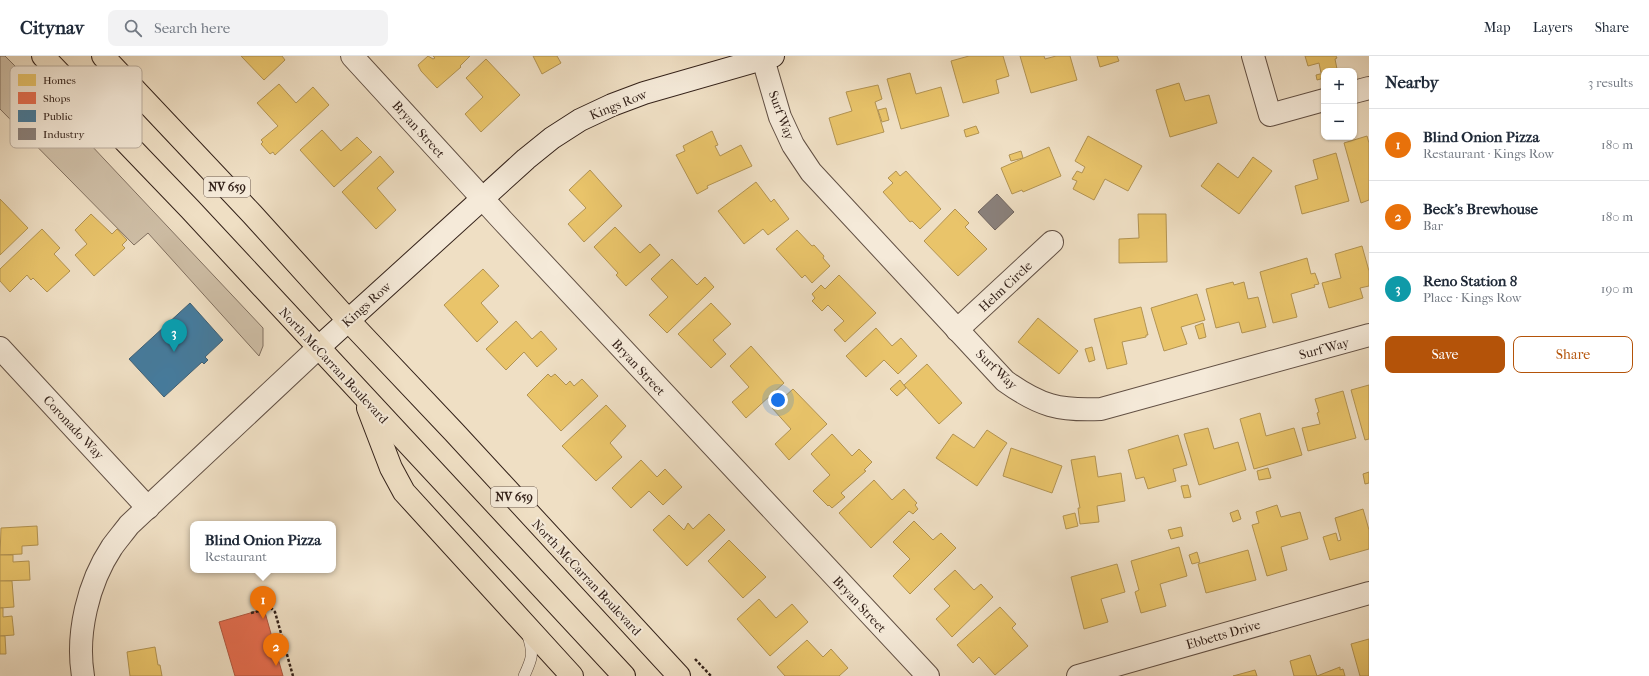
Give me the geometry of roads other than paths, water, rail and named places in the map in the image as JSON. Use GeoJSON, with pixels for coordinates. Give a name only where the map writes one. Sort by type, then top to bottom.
{"type":"FeatureCollection","features":[{"type":"Feature","properties":{"kind":"main road","name":"North McCarran Boulevard"},"geometry":{"type":"LineString","coordinates":[[43,56],[53,66]]}},
{"type":"Feature","properties":{"kind":"main road","name":"North McCarran Boulevard"},"geometry":{"type":"LineString","coordinates":[[103,56],[112,66]]}},
{"type":"Feature","properties":{"kind":"main road","name":"North McCarran Boulevard"},"geometry":{"type":"LineString","coordinates":[[142,97],[252,214],[348,320],[454,432],[679,676]]}},
{"type":"Feature","properties":{"kind":"main road","name":"North McCarran Boulevard"},"geometry":{"type":"LineString","coordinates":[[131,148],[190,209],[364,398],[624,676]]}},
{"type":"Feature","properties":{"kind":"main road"},"geometry":{"type":"LineString","coordinates":[[364,398],[391,468],[404,492],[572,676]]}},
{"type":"Feature","properties":{"kind":"street","name":"Bryan Street"},"geometry":{"type":"LineString","coordinates":[[352,56],[483,199],[928,676]]}},
{"type":"Feature","properties":{"kind":"street"},"geometry":{"type":"LineString","coordinates":[[1253,56],[1270,115],[1321,101]]}},
{"type":"Feature","properties":{"kind":"street","name":"Kings Row"},"geometry":{"type":"LineString","coordinates":[[84,676],[82,638],[87,604],[97,576],[111,548],[128,525],[348,320],[526,159],[547,142],[580,120],[612,105],[644,93],[768,57]]}},
{"type":"Feature","properties":{"kind":"street","name":"Surf Way"},"geometry":{"type":"LineString","coordinates":[[768,57],[780,117],[793,145],[811,172],[1005,381],[1024,395],[1049,405],[1076,410],[1101,409],[1369,335]]}},
{"type":"Feature","properties":{"kind":"street"},"geometry":{"type":"LineString","coordinates":[[1357,91],[1369,88]]}},
{"type":"Feature","properties":{"kind":"street","name":"Helm Circle"},"geometry":{"type":"LineString","coordinates":[[957,330],[1052,242]]}},
{"type":"Feature","properties":{"kind":"street","name":"Coronado Way"},"geometry":{"type":"LineString","coordinates":[[0,348],[148,508]]}},
{"type":"Feature","properties":{"kind":"street","name":"Ebbetts Drive"},"geometry":{"type":"LineString","coordinates":[[1078,676],[1369,593]]}},
{"type":"Feature","properties":{"kind":"lane"},"geometry":{"type":"LineString","coordinates":[[524,676],[531,660],[532,649],[525,625]]}},
{"type":"Feature","properties":{"kind":"place","name":"Reno Station 8"},"geometry":{"type":"Point","coordinates":[174,352]}},
{"type":"Feature","properties":{"kind":"place","name":"Blind Onion Pizza"},"geometry":{"type":"Point","coordinates":[263,619]}},
{"type":"Feature","properties":{"kind":"place","name":"Beck's Brewhouse"},"geometry":{"type":"Point","coordinates":[276,666]}}]}
